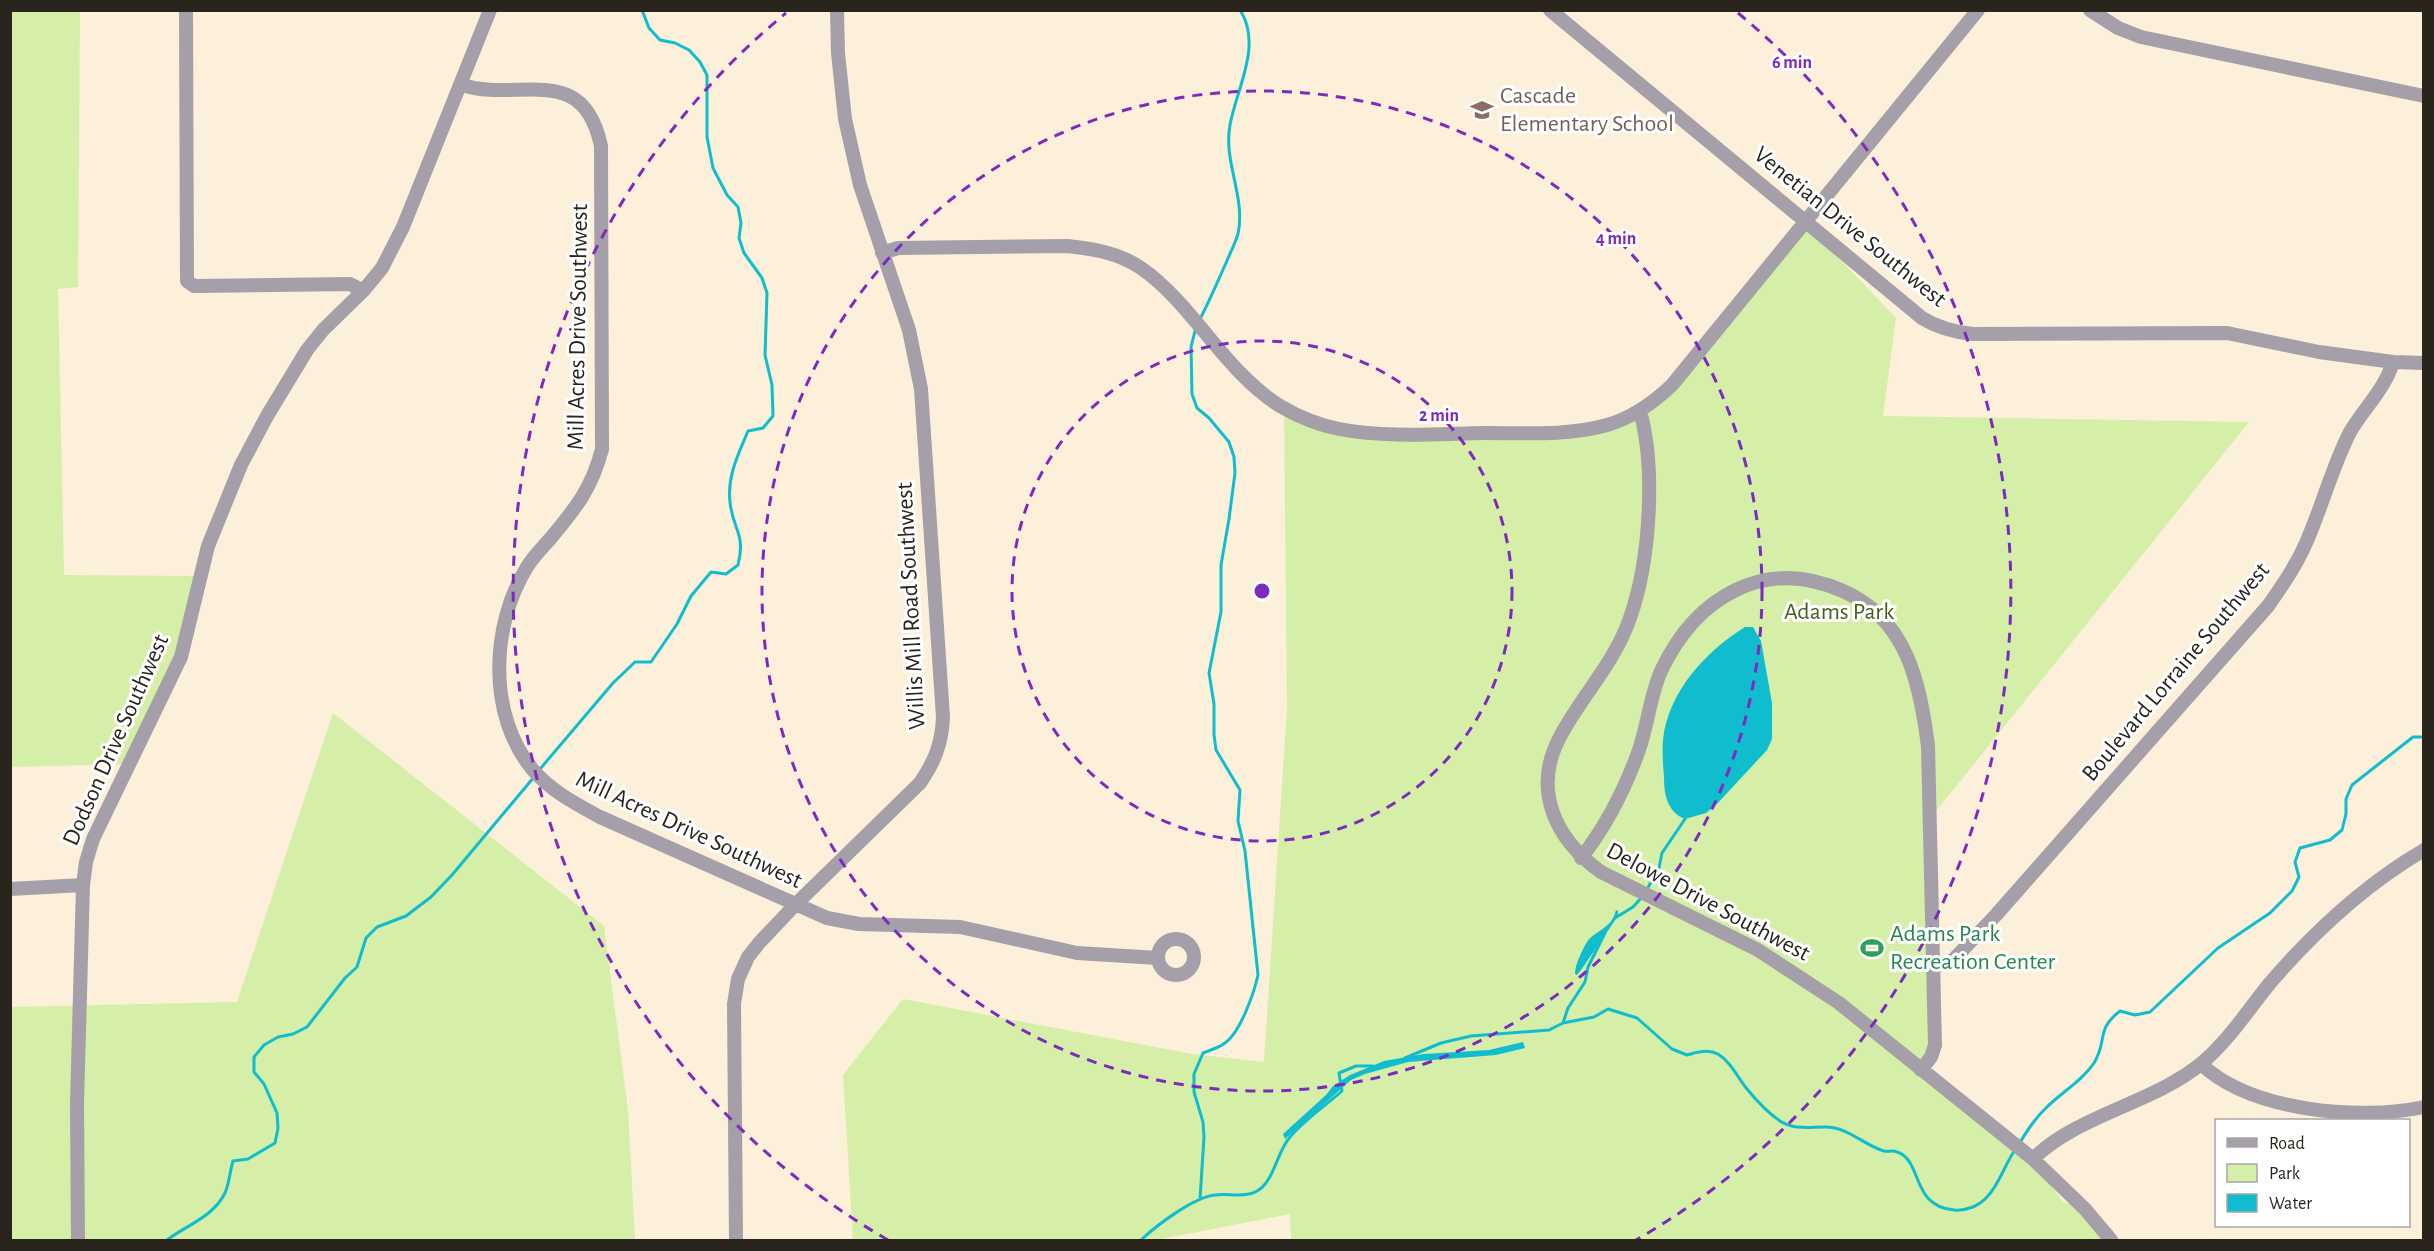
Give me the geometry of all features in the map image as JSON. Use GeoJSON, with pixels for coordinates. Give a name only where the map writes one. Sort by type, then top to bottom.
{"type":"FeatureCollection","features":[{"type":"Feature","properties":{"kind":"street"},"geometry":{"type":"LineString","coordinates":[[186,10],[188,280],[194,286],[350,284],[363,291]]}},
{"type":"Feature","properties":{"kind":"street","name":"Dodson Drive Southwest"},"geometry":{"type":"LineString","coordinates":[[78,1240],[77,1104],[83,885],[86,862],[93,839],[181,657],[208,546],[242,465],[267,416],[307,350],[382,268],[403,227],[462,85],[490,10]]}},
{"type":"Feature","properties":{"kind":"street","name":"Willis Mill Road Southwest"},"geometry":{"type":"LineString","coordinates":[[736,1240],[734,1004],[738,979],[754,950],[795,905],[921,783],[936,759],[942,736],[943,717],[921,389],[909,330],[860,185],[845,118],[838,53],[837,10]]}},
{"type":"Feature","properties":{"kind":"street","name":"Venetian Drive Southwest"},"geometry":{"type":"LineString","coordinates":[[1550,10],[1922,318],[1936,327],[1972,334],[2227,333],[2319,352],[2393,362],[2424,363]]}},
{"type":"Feature","properties":{"kind":"street"},"geometry":{"type":"LineString","coordinates":[[882,253],[898,248],[1068,246],[1093,248],[1115,255],[1140,267],[1160,283],[1263,394],[1299,416],[1338,429],[1391,434],[1568,432],[1608,425],[1640,411],[1672,385],[1978,10]]}},
{"type":"Feature","properties":{"kind":"street"},"geometry":{"type":"LineString","coordinates":[[2090,10],[2118,28],[2140,38],[2424,96]]}},
{"type":"Feature","properties":{"kind":"street","name":"Mill Acres Drive Southwest"},"geometry":{"type":"LineString","coordinates":[[462,85],[476,90],[541,88],[565,94],[578,102],[590,115],[598,129],[601,146],[602,449],[596,472],[586,493],[529,564],[516,584],[507,607],[501,638],[500,683],[503,710],[511,733],[533,770],[550,787],[568,800],[600,817],[827,918],[859,924],[960,927],[1077,953],[1158,958]]}},
{"type":"Feature","properties":{"kind":"street","name":"Boulevard Lorraine Southwest"},"geometry":{"type":"LineString","coordinates":[[1933,965],[1945,964],[1953,960],[1996,915],[2268,606],[2306,544],[2349,434],[2365,408],[2388,379],[2393,362]]}},
{"type":"Feature","properties":{"kind":"street","name":"Delowe Drive Southwest"},"geometry":{"type":"LineString","coordinates":[[1640,411],[1647,434],[1646,555],[1639,590],[1618,646],[1561,734],[1553,752],[1549,771],[1549,795],[1554,818],[1565,840],[1581,858],[1601,872],[1758,950],[1839,1003],[2033,1159],[2085,1209],[2111,1240]]}},
{"type":"Feature","properties":{"kind":"street"},"geometry":{"type":"LineString","coordinates":[[1581,858],[1602,831],[1620,795],[1640,748],[1660,673],[1688,628],[1715,603],[1746,584],[1766,579],[1788,578],[1827,584],[1857,597],[1882,615],[1902,644],[1916,677],[1924,710],[1928,746],[1935,1045],[1931,1057],[1921,1070]]}},
{"type":"Feature","properties":{"kind":"street"},"geometry":{"type":"LineString","coordinates":[[2033,1159],[2055,1140],[2201,1064],[2222,1044],[2270,983],[2304,946],[2400,864],[2424,850]]}},
{"type":"Feature","properties":{"kind":"street"},"geometry":{"type":"LineString","coordinates":[[10,889],[83,885]]}},
{"type":"Feature","properties":{"kind":"street"},"geometry":{"type":"LineString","coordinates":[[2201,1064],[2228,1085],[2280,1102],[2335,1112],[2398,1112],[2424,1107]]}},
{"type":"Feature","properties":{"kind":"green space"},"geometry":{"type":"Polygon","coordinates":[[[10,11],[80,11],[78,287],[58,289],[64,575],[195,576],[174,673],[126,764],[11,767],[10,11]]]}},
{"type":"Feature","properties":{"kind":"green space","name":"Adams Park"},"geometry":{"type":"Polygon","coordinates":[[[1809,227],[1896,318],[1883,416],[2249,422],[1933,815],[1934,1038],[1925,1070],[2023,1147],[2063,1202],[2092,1211],[2113,1230],[2114,1240],[1291,1240],[1290,1214],[1156,1240],[853,1240],[843,1075],[903,999],[1192,1054],[1264,1062],[1287,707],[1284,407],[1327,432],[1601,425],[1646,412],[1809,227]]]}},
{"type":"Feature","properties":{"kind":"green space"},"geometry":{"type":"Polygon","coordinates":[[[333,713],[604,926],[628,1110],[635,1240],[11,1240],[10,1007],[237,1002],[333,713]]]}},
{"type":"Feature","properties":{"kind":"water"},"geometry":{"type":"Polygon","coordinates":[[[1745,627],[1753,627],[1761,641],[1772,703],[1772,739],[1767,750],[1716,805],[1706,813],[1685,819],[1674,812],[1666,796],[1663,740],[1666,722],[1672,705],[1691,674],[1716,648],[1745,627]]]}},
{"type":"Feature","properties":{"kind":"water"},"geometry":{"type":"Polygon","coordinates":[[[1616,910],[1618,916],[1581,970],[1577,975],[1575,974],[1579,958],[1587,942],[1607,926],[1616,910]]]}},
{"type":"Feature","properties":{"kind":"water"},"geometry":{"type":"Polygon","coordinates":[[[1523,1042],[1525,1048],[1496,1055],[1408,1062],[1365,1074],[1351,1080],[1285,1139],[1283,1134],[1333,1086],[1350,1075],[1384,1061],[1424,1054],[1489,1050],[1523,1042]]]}},
{"type":"Feature","properties":{"kind":"waterway"},"geometry":{"type":"LineString","coordinates":[[540,769],[613,683],[635,662],[651,662],[677,624],[691,596],[711,572],[726,574],[738,565],[741,546],[730,502],[732,474],[748,431],[763,428],[773,416],[772,385],[765,355],[767,293],[762,278],[744,253],[739,238],[741,223],[738,207],[727,195],[713,168],[707,137],[707,75],[700,62],[689,50],[675,43],[660,40],[649,28],[642,10]]}},
{"type":"Feature","properties":{"kind":"waterway"},"geometry":{"type":"LineString","coordinates":[[1199,321],[1234,245],[1240,220],[1229,152],[1230,125],[1249,53],[1249,38],[1240,10]]}},
{"type":"Feature","properties":{"kind":"waterway"},"geometry":{"type":"LineString","coordinates":[[1196,327],[1191,347],[1192,394],[1197,408],[1209,418],[1229,442],[1234,457],[1235,473],[1221,565],[1221,612],[1209,673],[1214,704],[1216,750],[1240,790],[1238,821],[1245,851],[1258,975],[1250,1002],[1236,1031],[1223,1045],[1203,1053],[1194,1074],[1194,1092],[1203,1122],[1204,1137],[1200,1199]]}},
{"type":"Feature","properties":{"kind":"waterway"},"geometry":{"type":"LineString","coordinates":[[2019,1144],[2043,1111],[2084,1075],[2094,1063],[2104,1030],[2112,1018],[2120,1011],[2135,1015],[2150,1012],[2218,948],[2270,913],[2292,891],[2299,877],[2295,862],[2300,848],[2330,840],[2342,830],[2346,814],[2346,799],[2352,785],[2413,737],[2424,737]]}},
{"type":"Feature","properties":{"kind":"waterway"},"geometry":{"type":"LineString","coordinates":[[167,1240],[207,1214],[220,1201],[225,1193],[233,1161],[248,1159],[275,1143],[278,1128],[277,1113],[264,1084],[254,1072],[254,1057],[264,1045],[278,1037],[293,1034],[307,1027],[345,978],[357,967],[366,938],[377,927],[406,916],[431,897],[534,777]]}},
{"type":"Feature","properties":{"kind":"waterway"},"geometry":{"type":"LineString","coordinates":[[1646,891],[1659,868],[1662,853],[1685,819]]}},
{"type":"Feature","properties":{"kind":"waterway"},"geometry":{"type":"LineString","coordinates":[[1615,918],[1633,907],[1643,896]]}},
{"type":"Feature","properties":{"kind":"waterway"},"geometry":{"type":"LineString","coordinates":[[1563,1023],[1568,1008],[1585,982],[1588,967],[1605,933]]}},
{"type":"Feature","properties":{"kind":"waterway"},"geometry":{"type":"LineString","coordinates":[[1405,1058],[1441,1043],[1471,1036],[1549,1030],[1563,1023],[1594,1017],[1608,1009],[1637,1018],[1672,1049],[1687,1055],[1706,1051],[1723,1057],[1758,1102],[1785,1124],[1796,1127],[1834,1128],[1849,1133],[1876,1148],[1895,1151],[1911,1164],[1923,1192],[1940,1207],[1959,1210],[1968,1209],[1980,1203],[1995,1187],[2015,1150]]}},
{"type":"Feature","properties":{"kind":"waterway"},"geometry":{"type":"LineString","coordinates":[[1141,1240],[1187,1206],[1206,1197],[1250,1194],[1260,1189],[1269,1178],[1290,1137],[1342,1091],[1339,1073],[1356,1066],[1373,1066]]}},
{"type":"Feature","properties":{"kind":"place","name":"Cascade Elementary School"},"geometry":{"type":"Point","coordinates":[1482,110]}},
{"type":"Feature","properties":{"kind":"place","name":"Adams Park Recreation Center"},"geometry":{"type":"Point","coordinates":[1872,948]}}]}
